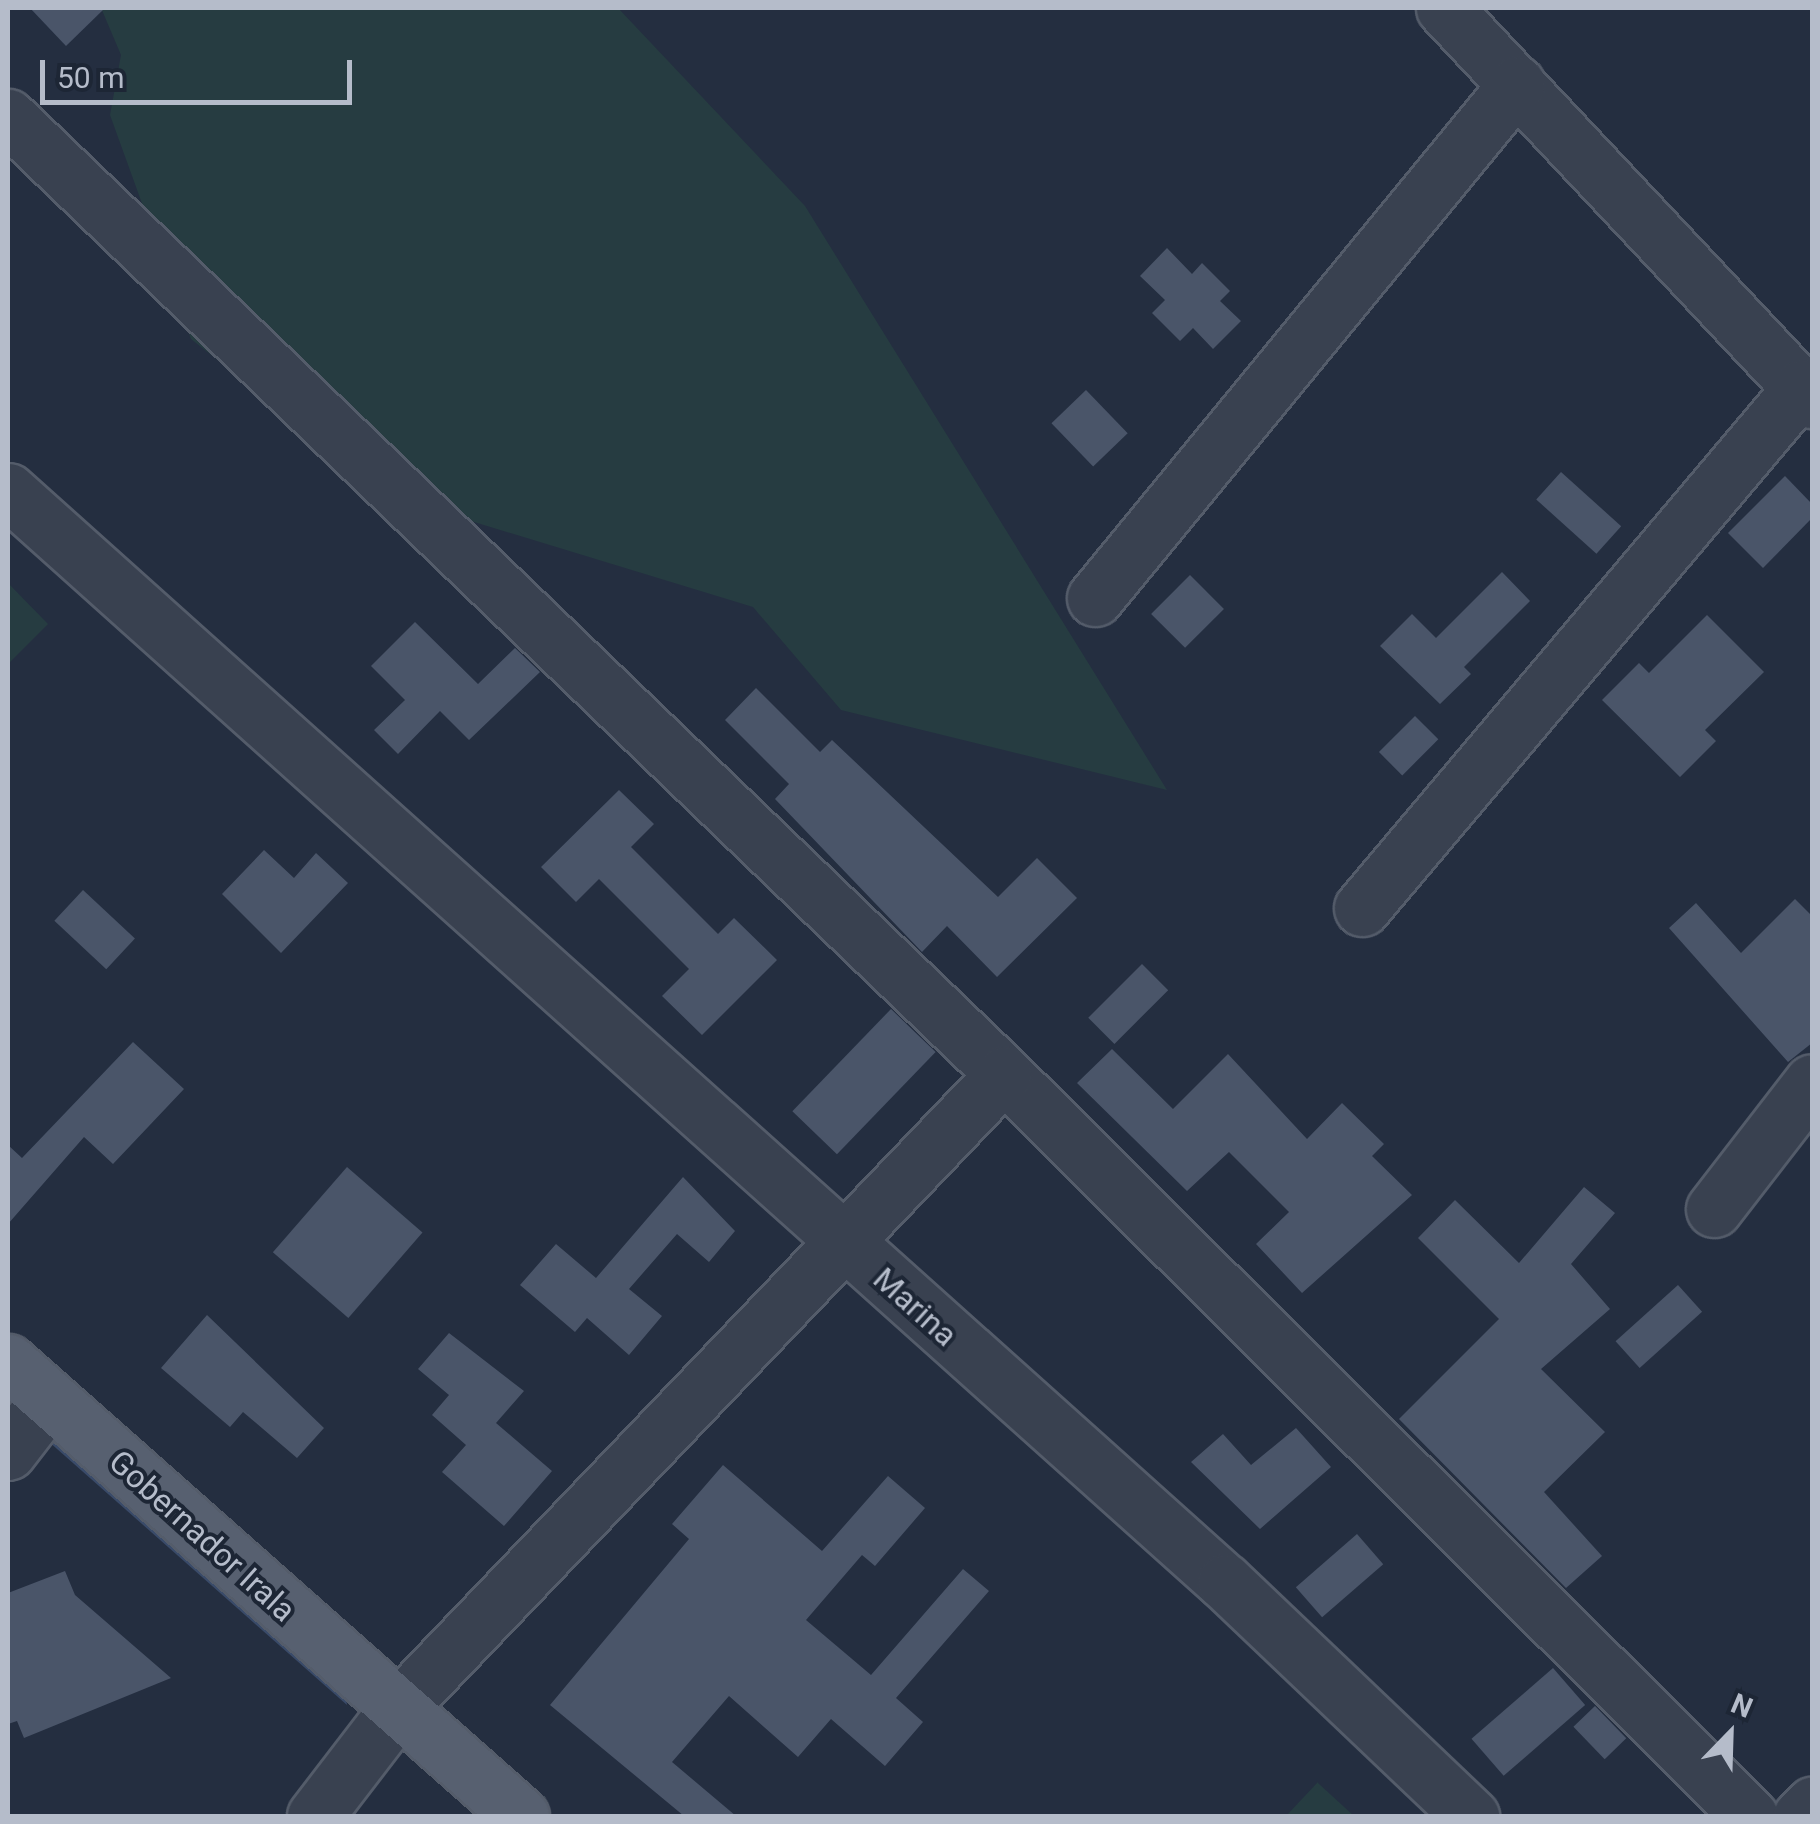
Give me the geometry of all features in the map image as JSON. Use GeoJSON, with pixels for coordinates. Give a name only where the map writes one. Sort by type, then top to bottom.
{"type":"FeatureCollection","features":[{"type":"Feature","properties":{"kind":"main road","name":"Gobernador Irala"},"geometry":{"type":"LineString","coordinates":[[8,1362],[521,1816]]}},
{"type":"Feature","properties":{"kind":"street"},"geometry":{"type":"LineString","coordinates":[[1362,908],[1807,394],[1517,84],[1469,17]]}},
{"type":"Feature","properties":{"kind":"street"},"geometry":{"type":"LineString","coordinates":[[1095,598],[1517,84]]}},
{"type":"Feature","properties":{"kind":"street"},"geometry":{"type":"LineString","coordinates":[[8,117],[1004,1074],[1750,1816]]}},
{"type":"Feature","properties":{"kind":"street","name":"Marina"},"geometry":{"type":"LineString","coordinates":[[8,491],[1224,1582],[1470,1816]]}},
{"type":"Feature","properties":{"kind":"street"},"geometry":{"type":"LineString","coordinates":[[315,1816],[396,1709],[1004,1074]]}},
{"type":"Feature","properties":{"kind":"street"},"geometry":{"type":"LineString","coordinates":[[1714,1209],[1812,1082]]}},
{"type":"Feature","properties":{"kind":"street"},"geometry":{"type":"LineString","coordinates":[[8,1452],[48,1400]]}},
{"type":"Feature","properties":{"kind":"street"},"geometry":{"type":"LineString","coordinates":[[1801,1816],[1812,1805]]}},
{"type":"Feature","properties":{"kind":"green space"},"geometry":{"type":"Polygon","coordinates":[[[101,8],[618,8],[805,206],[1167,790],[841,710],[753,607],[389,496],[191,339],[110,115],[121,55],[101,8]]]}},
{"type":"Feature","properties":{"kind":"green space"},"geometry":{"type":"Polygon","coordinates":[[[8,583],[48,624],[8,664],[8,583]]]}},
{"type":"Feature","properties":{"kind":"green space"},"geometry":{"type":"Polygon","coordinates":[[[1318,1783],[1354,1816],[1286,1816],[1318,1783]]]}},
{"type":"Feature","properties":{"kind":"water"},"geometry":{"type":"Polygon","coordinates":[[[48,1441],[63,1441],[345,1693],[347,1705],[48,1441]]]}},
{"type":"Feature","properties":{"kind":"building"},"geometry":{"type":"Polygon","coordinates":[[[30,8],[105,8],[66,46],[30,8]]]}},
{"type":"Feature","properties":{"kind":"building"},"geometry":{"type":"Polygon","coordinates":[[[1167,248],[1192,274],[1202,263],[1230,291],[1220,301],[1241,321],[1213,349],[1193,328],[1180,341],[1152,313],[1165,300],[1140,276],[1167,248]]]}},
{"type":"Feature","properties":{"kind":"building"},"geometry":{"type":"Polygon","coordinates":[[[1086,390],[1128,433],[1093,467],[1051,423],[1086,390]]]}},
{"type":"Feature","properties":{"kind":"building"},"geometry":{"type":"Polygon","coordinates":[[[1561,472],[1621,526],[1596,554],[1536,499],[1561,472]]]}},
{"type":"Feature","properties":{"kind":"building"},"geometry":{"type":"Polygon","coordinates":[[[1785,476],[1812,504],[1812,518],[1763,568],[1728,533],[1785,476]]]}},
{"type":"Feature","properties":{"kind":"building"},"geometry":{"type":"Polygon","coordinates":[[[1502,572],[1530,601],[1464,667],[1471,674],[1440,704],[1380,646],[1412,614],[1436,638],[1502,572]]]}},
{"type":"Feature","properties":{"kind":"building"},"geometry":{"type":"Polygon","coordinates":[[[1190,575],[1224,609],[1185,648],[1151,614],[1190,575]]]}},
{"type":"Feature","properties":{"kind":"building"},"geometry":{"type":"Polygon","coordinates":[[[1707,615],[1764,672],[1705,730],[1716,741],[1680,777],[1602,700],[1639,663],[1649,673],[1707,615]]]}},
{"type":"Feature","properties":{"kind":"building"},"geometry":{"type":"Polygon","coordinates":[[[415,622],[478,684],[515,648],[540,672],[469,740],[440,711],[398,754],[374,730],[405,700],[371,666],[415,622]]]}},
{"type":"Feature","properties":{"kind":"building"},"geometry":{"type":"Polygon","coordinates":[[[756,688],[820,752],[832,740],[998,897],[1037,858],[1077,898],[997,977],[947,926],[922,952],[775,799],[789,784],[725,720],[756,688]]]}},
{"type":"Feature","properties":{"kind":"building"},"geometry":{"type":"Polygon","coordinates":[[[1415,716],[1438,739],[1402,775],[1379,752],[1415,716]]]}},
{"type":"Feature","properties":{"kind":"building"},"geometry":{"type":"Polygon","coordinates":[[[619,790],[654,824],[631,847],[718,934],[734,918],[777,960],[702,1035],[662,996],[689,969],[599,879],[576,902],[541,867],[619,790]]]}},
{"type":"Feature","properties":{"kind":"building"},"geometry":{"type":"Polygon","coordinates":[[[264,850],[294,878],[316,853],[348,883],[281,953],[222,894],[264,850]]]}},
{"type":"Feature","properties":{"kind":"building"},"geometry":{"type":"Polygon","coordinates":[[[83,890],[135,938],[106,969],[54,921],[83,890]]]}},
{"type":"Feature","properties":{"kind":"building"},"geometry":{"type":"Polygon","coordinates":[[[1795,899],[1812,916],[1812,1043],[1788,1062],[1669,928],[1696,903],[1741,953],[1795,899]]]}},
{"type":"Feature","properties":{"kind":"building"},"geometry":{"type":"Polygon","coordinates":[[[1142,964],[1168,990],[1114,1044],[1088,1018],[1142,964]]]}},
{"type":"Feature","properties":{"kind":"building"},"geometry":{"type":"Polygon","coordinates":[[[891,1009],[936,1052],[837,1154],[792,1111],[891,1009]]]}},
{"type":"Feature","properties":{"kind":"building"},"geometry":{"type":"Polygon","coordinates":[[[133,1042],[184,1089],[113,1164],[84,1137],[8,1224],[8,1145],[22,1158],[133,1042]]]}},
{"type":"Feature","properties":{"kind":"building"},"geometry":{"type":"Polygon","coordinates":[[[1112,1049],[1173,1109],[1228,1054],[1307,1139],[1342,1103],[1384,1144],[1372,1156],[1412,1195],[1302,1293],[1256,1244],[1289,1212],[1229,1152],[1187,1191],[1077,1083],[1112,1049]]]}},
{"type":"Feature","properties":{"kind":"building"},"geometry":{"type":"Polygon","coordinates":[[[347,1167],[422,1233],[348,1318],[273,1252],[347,1167]]]}},
{"type":"Feature","properties":{"kind":"building"},"geometry":{"type":"Polygon","coordinates":[[[683,1177],[735,1231],[709,1262],[677,1234],[629,1289],[662,1316],[629,1355],[587,1318],[575,1332],[520,1285],[556,1244],[596,1278],[683,1177]]]}},
{"type":"Feature","properties":{"kind":"building"},"geometry":{"type":"Polygon","coordinates":[[[1584,1187],[1615,1213],[1571,1264],[1610,1309],[1541,1369],[1605,1432],[1544,1492],[1602,1556],[1566,1588],[1399,1419],[1499,1319],[1418,1238],[1455,1200],[1519,1263],[1584,1187]]]}},
{"type":"Feature","properties":{"kind":"building"},"geometry":{"type":"Polygon","coordinates":[[[1678,1285],[1702,1312],[1640,1368],[1616,1341],[1678,1285]]]}},
{"type":"Feature","properties":{"kind":"building"},"geometry":{"type":"Polygon","coordinates":[[[207,1315],[324,1428],[297,1458],[243,1412],[230,1427],[161,1368],[207,1315]]]}},
{"type":"Feature","properties":{"kind":"building"},"geometry":{"type":"Polygon","coordinates":[[[449,1333],[524,1391],[496,1423],[552,1471],[504,1526],[442,1472],[466,1445],[432,1415],[449,1395],[418,1369],[449,1333]]]}},
{"type":"Feature","properties":{"kind":"building"},"geometry":{"type":"Polygon","coordinates":[[[1296,1428],[1331,1467],[1260,1529],[1191,1462],[1223,1434],[1251,1465],[1296,1428]]]}},
{"type":"Feature","properties":{"kind":"building"},"geometry":{"type":"Polygon","coordinates":[[[723,1465],[822,1551],[888,1476],[925,1508],[875,1566],[862,1555],[806,1620],[871,1675],[963,1569],[989,1591],[896,1698],[923,1722],[885,1766],[831,1719],[798,1757],[729,1696],[672,1762],[736,1816],[684,1816],[550,1705],[689,1539],[672,1524],[723,1465]]]}},
{"type":"Feature","properties":{"kind":"building"},"geometry":{"type":"Polygon","coordinates":[[[1357,1534],[1383,1564],[1322,1617],[1296,1587],[1357,1534]]]}},
{"type":"Feature","properties":{"kind":"building"},"geometry":{"type":"Polygon","coordinates":[[[65,1571],[75,1595],[171,1678],[24,1738],[17,1721],[8,1724],[8,1593],[65,1571]]]}},
{"type":"Feature","properties":{"kind":"building"},"geometry":{"type":"Polygon","coordinates":[[[1553,1668],[1585,1705],[1504,1776],[1471,1739],[1553,1668]]]}},
{"type":"Feature","properties":{"kind":"building"},"geometry":{"type":"Polygon","coordinates":[[[1595,1706],[1626,1738],[1605,1759],[1573,1727],[1595,1706]]]}}]}
